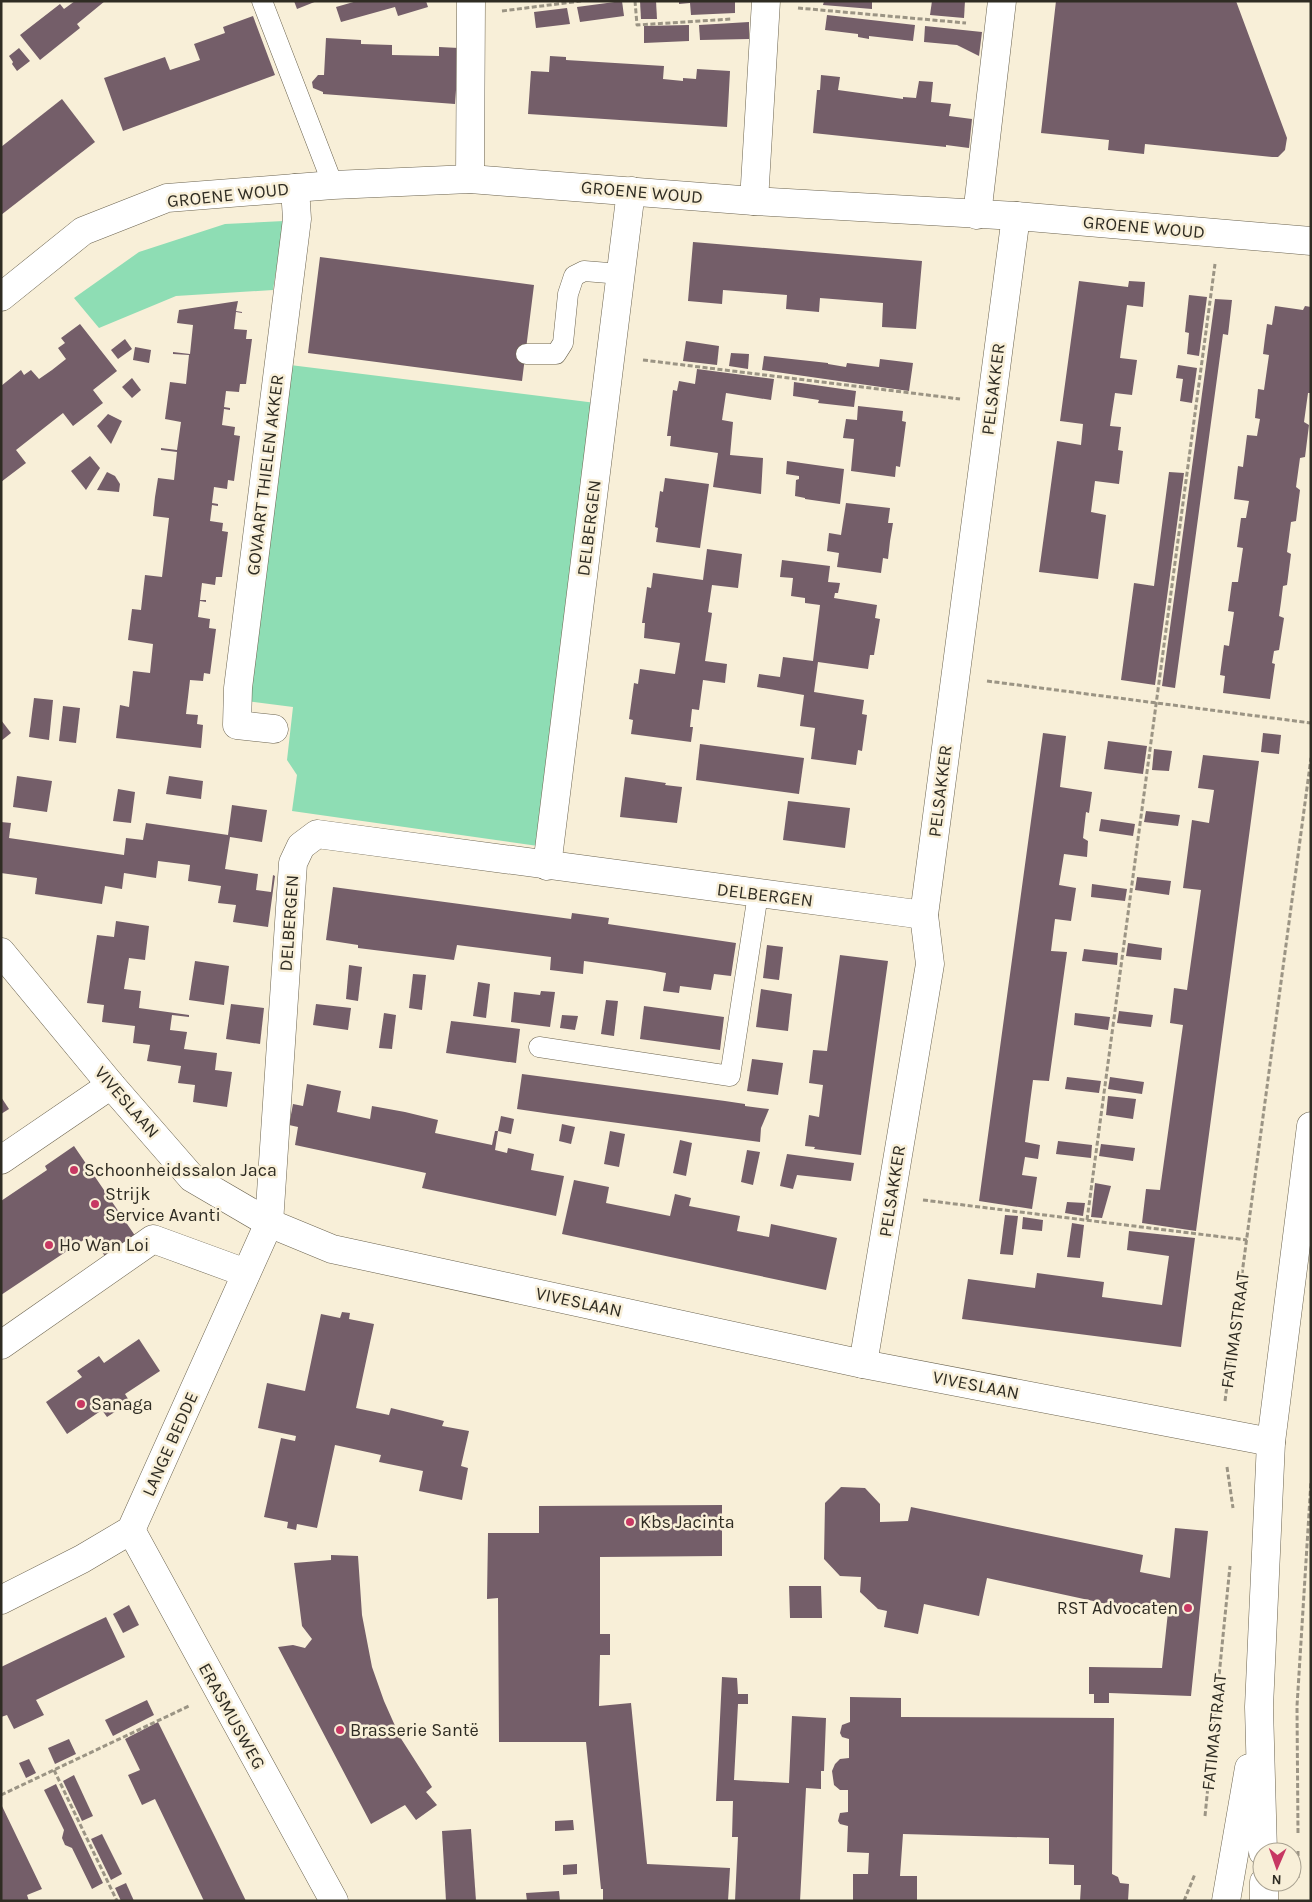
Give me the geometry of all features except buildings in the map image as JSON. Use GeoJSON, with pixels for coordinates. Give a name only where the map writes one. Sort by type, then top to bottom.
{"type":"FeatureCollection","features":[{"type":"Feature","properties":{"kind":"street"},"geometry":{"type":"LineString","coordinates":[[470,179],[471,8]]}},
{"type":"Feature","properties":{"kind":"street"},"geometry":{"type":"LineString","coordinates":[[754,201],[766,8]]}},
{"type":"Feature","properties":{"kind":"street"},"geometry":{"type":"LineString","coordinates":[[977,215],[1001,14]]}},
{"type":"Feature","properties":{"kind":"street","name":"GROENE WOUD"},"geometry":{"type":"LineString","coordinates":[[1,297],[83,232],[167,198],[332,185],[470,179],[754,201],[1016,216],[1311,241]]}},
{"type":"Feature","properties":{"kind":"street","name":"GOVAART THIELEN AKKER"},"geometry":{"type":"LineString","coordinates":[[274,729],[237,724],[238,697],[296,219],[295,188]]}},
{"type":"Feature","properties":{"kind":"street","name":"DELBERGEN"},"geometry":{"type":"LineString","coordinates":[[548,866],[631,190]]}},
{"type":"Feature","properties":{"kind":"street","name":"PELSAKKER"},"geometry":{"type":"LineString","coordinates":[[863,1364],[930,964],[924,916],[1016,216]]}},
{"type":"Feature","properties":{"kind":"street","name":"DELBERGEN"},"geometry":{"type":"LineString","coordinates":[[269,1223],[293,863],[301,846],[317,834],[924,916]]}},
{"type":"Feature","properties":{"kind":"street","name":"VIVESLAAN"},"geometry":{"type":"LineString","coordinates":[[1,952],[111,1085],[192,1178],[269,1223],[332,1249],[863,1364],[1271,1442]]}},
{"type":"Feature","properties":{"kind":"street"},"geometry":{"type":"LineString","coordinates":[[1,1160],[111,1085]]}},
{"type":"Feature","properties":{"kind":"street","name":"FATIMASTRAAT"},"geometry":{"type":"LineString","coordinates":[[1263,1842],[1260,1707],[1271,1442],[1311,1126]]}},
{"type":"Feature","properties":{"kind":"street","name":"LANGE BEDDE"},"geometry":{"type":"LineString","coordinates":[[131,1530],[269,1223]]}},
{"type":"Feature","properties":{"kind":"street"},"geometry":{"type":"LineString","coordinates":[[1,1345],[153,1239],[246,1272]]}},
{"type":"Feature","properties":{"kind":"street"},"geometry":{"type":"LineString","coordinates":[[1,1600],[82,1559],[131,1530]]}},
{"type":"Feature","properties":{"kind":"street","name":"ERASMUSWEG"},"geometry":{"type":"LineString","coordinates":[[131,1530],[334,1901]]}},
{"type":"Feature","properties":{"kind":"street","name":"FATIMASTRAAT"},"geometry":{"type":"LineString","coordinates":[[1226,1901],[1260,1707]]}},
{"type":"Feature","properties":{"kind":"lane"},"geometry":{"type":"LineString","coordinates":[[262,1],[332,185]]}},
{"type":"Feature","properties":{"kind":"lane"},"geometry":{"type":"LineString","coordinates":[[526,354],[556,354],[563,342],[568,294],[574,276],[584,271],[620,274]]}},
{"type":"Feature","properties":{"kind":"lane"},"geometry":{"type":"LineString","coordinates":[[538,1047],[730,1076],[758,894]]}},
{"type":"Feature","properties":{"kind":"path"},"geometry":{"type":"LineString","coordinates":[[471,8],[581,1]]}},
{"type":"Feature","properties":{"kind":"path"},"geometry":{"type":"LineString","coordinates":[[635,1],[637,25],[766,8],[1001,14]]}},
{"type":"Feature","properties":{"kind":"path"},"geometry":{"type":"LineString","coordinates":[[1087,1220],[1219,233]]}},
{"type":"Feature","properties":{"kind":"path"},"geometry":{"type":"LineString","coordinates":[[611,356],[991,402]]}},
{"type":"Feature","properties":{"kind":"path"},"geometry":{"type":"LineString","coordinates":[[955,677],[1311,723]]}},
{"type":"Feature","properties":{"kind":"path","name":"FATIMASTRAAT"},"geometry":{"type":"LineString","coordinates":[[1233,1508],[1221,1433],[1311,758]]}},
{"type":"Feature","properties":{"kind":"path"},"geometry":{"type":"LineString","coordinates":[[891,1196],[1247,1240]]}},
{"type":"Feature","properties":{"kind":"path"},"geometry":{"type":"LineString","coordinates":[[1298,1842],[1297,1706],[1311,1482]]}},
{"type":"Feature","properties":{"kind":"path","name":"FATIMASTRAAT"},"geometry":{"type":"LineString","coordinates":[[1205,1820],[1231,1557]]}},
{"type":"Feature","properties":{"kind":"path"},"geometry":{"type":"LineString","coordinates":[[1,1795],[219,1691]]}},
{"type":"Feature","properties":{"kind":"path"},"geometry":{"type":"LineString","coordinates":[[54,1770],[117,1901]]}},
{"type":"Feature","properties":{"kind":"path"},"geometry":{"type":"LineString","coordinates":[[1184,1901],[1196,1872]]}},
{"type":"Feature","properties":{"kind":"green space"},"geometry":{"type":"Polygon","coordinates":[[[284,221],[273,290],[176,296],[99,328],[74,298],[139,252],[225,224],[284,221]]]}},
{"type":"Feature","properties":{"kind":"green space"},"geometry":{"type":"Polygon","coordinates":[[[290,365],[596,403],[538,846],[292,811],[297,775],[287,760],[293,707],[246,701],[290,365]]]}},
{"type":"Feature","properties":{"kind":"place","name":"Schoonheidssalon Jaca"},"geometry":{"type":"Point","coordinates":[74,1170]}},
{"type":"Feature","properties":{"kind":"place","name":"Strijk Service Avanti"},"geometry":{"type":"Point","coordinates":[95,1204]}},
{"type":"Feature","properties":{"kind":"place","name":"Ho Wan Loi"},"geometry":{"type":"Point","coordinates":[49,1245]}},
{"type":"Feature","properties":{"kind":"place","name":"Sanaga"},"geometry":{"type":"Point","coordinates":[81,1404]}},
{"type":"Feature","properties":{"kind":"place","name":"Kbs Jacinta"},"geometry":{"type":"Point","coordinates":[630,1522]}},
{"type":"Feature","properties":{"kind":"place","name":"RST Advocaten"},"geometry":{"type":"Point","coordinates":[1188,1608]}},
{"type":"Feature","properties":{"kind":"place","name":"Brasserie Santë"},"geometry":{"type":"Point","coordinates":[340,1730]}}]}
